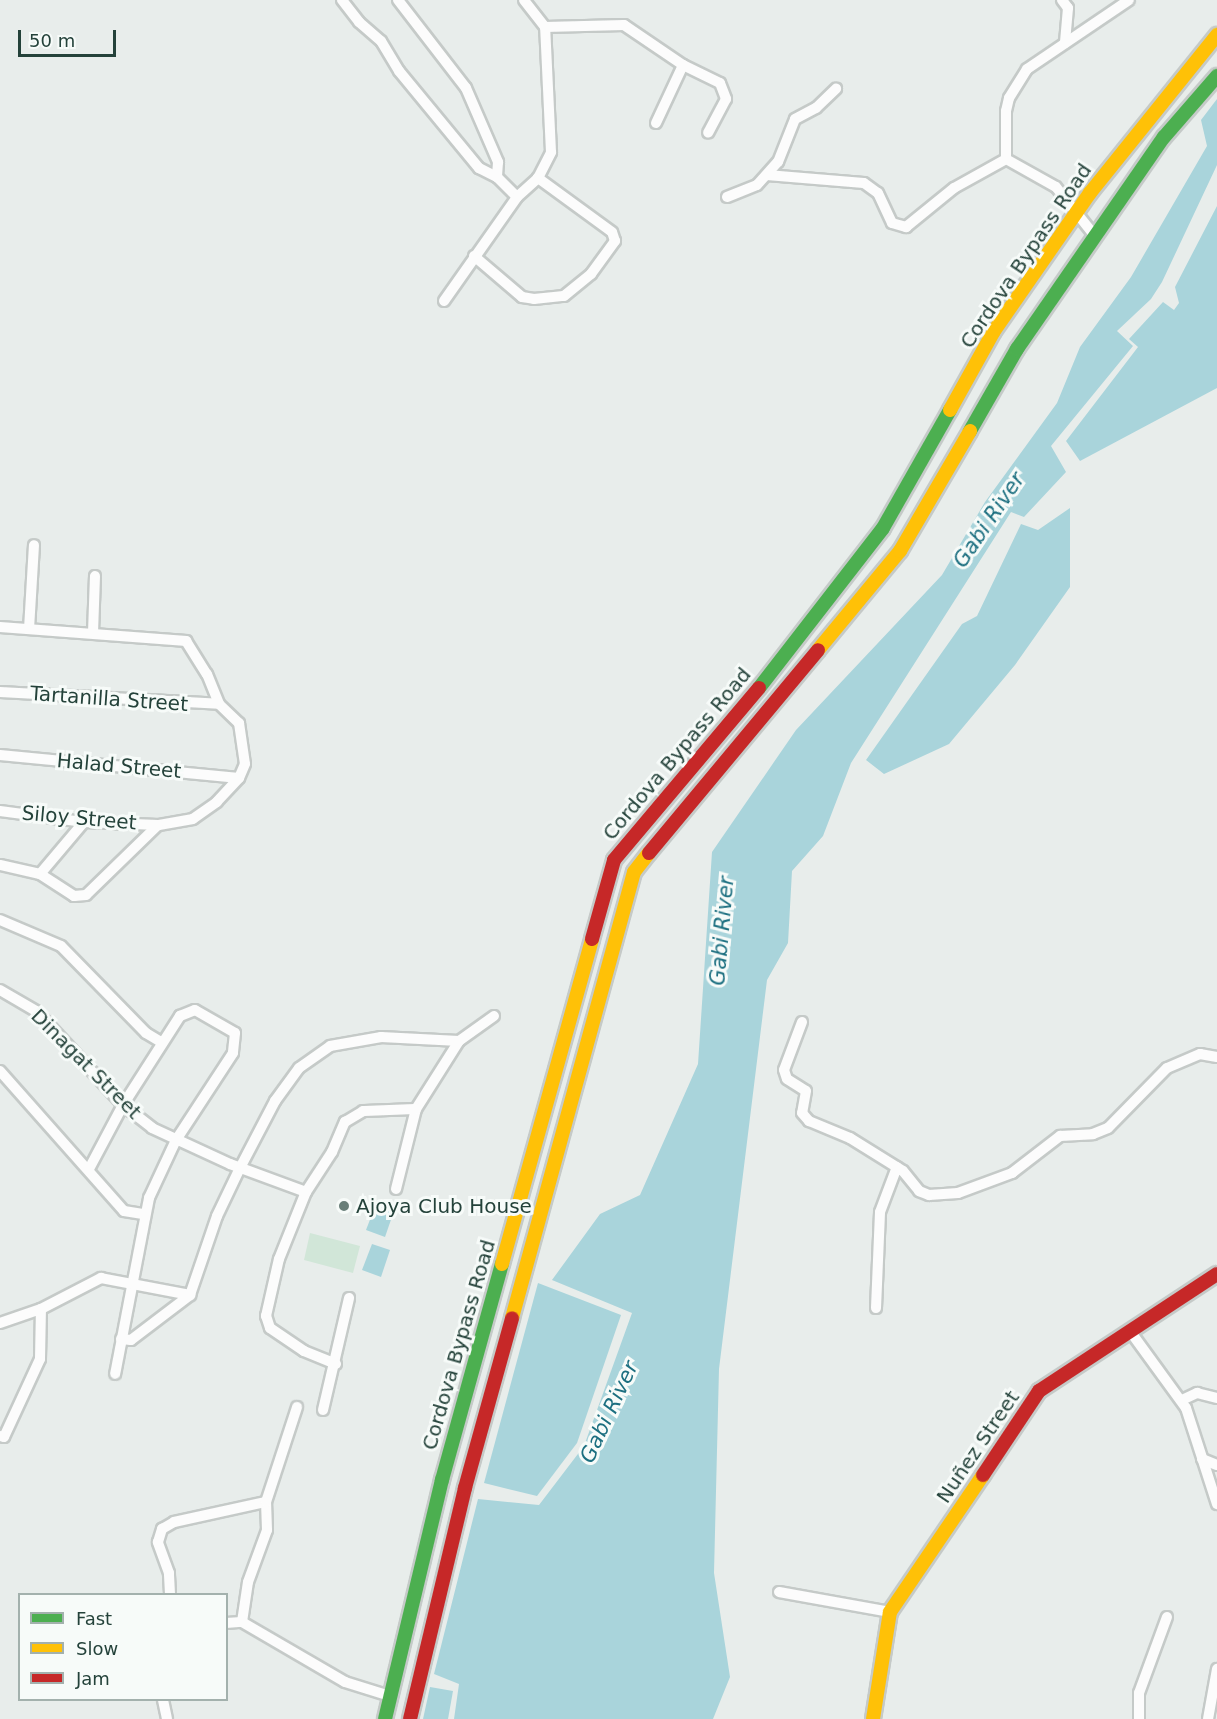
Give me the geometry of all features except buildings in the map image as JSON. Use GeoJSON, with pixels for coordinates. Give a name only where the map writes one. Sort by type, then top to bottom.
{"type":"FeatureCollection","features":[{"type":"Feature","properties":{"kind":"main road","name":"Cordova Bypass Road"},"geometry":{"type":"LineString","coordinates":[[385,1719],[442,1480],[614,860],[756,692],[883,528],[994,331],[1077,212],[1217,35]]}},
{"type":"Feature","properties":{"kind":"main road","name":"Cordova Bypass Road"},"geometry":{"type":"LineString","coordinates":[[410,1719],[498,1368],[634,872],[900,551],[1017,348],[1164,137],[1217,76]]}},
{"type":"Feature","properties":{"kind":"main road","name":"Nuñez Street"},"geometry":{"type":"LineString","coordinates":[[873,1719],[890,1612],[1039,1391],[1217,1274]]}},
{"type":"Feature","properties":{"kind":"main road"},"geometry":{"type":"LineString","coordinates":[[475,1361],[498,1368]]}},
{"type":"Feature","properties":{"kind":"street"},"geometry":{"type":"LineString","coordinates":[[342,0],[359,22],[381,41],[399,71],[479,168],[497,177],[517,197]]}},
{"type":"Feature","properties":{"kind":"street"},"geometry":{"type":"LineString","coordinates":[[398,0],[466,88],[498,162],[497,177]]}},
{"type":"Feature","properties":{"kind":"street"},"geometry":{"type":"LineString","coordinates":[[444,301],[517,197],[538,178],[551,152],[545,27],[524,0]]}},
{"type":"Feature","properties":{"kind":"street"},"geometry":{"type":"LineString","coordinates":[[1062,0],[1068,8],[1065,43]]}},
{"type":"Feature","properties":{"kind":"street"},"geometry":{"type":"LineString","coordinates":[[1095,236],[1056,187],[1006,159],[1003,144],[1010,98],[1027,69],[1129,0]]}},
{"type":"Feature","properties":{"kind":"street"},"geometry":{"type":"LineString","coordinates":[[545,27],[624,25],[683,65],[720,83],[726,91],[726,99],[708,133]]}},
{"type":"Feature","properties":{"kind":"street"},"geometry":{"type":"LineString","coordinates":[[656,123],[683,65]]}},
{"type":"Feature","properties":{"kind":"street"},"geometry":{"type":"LineString","coordinates":[[727,197],[757,185],[787,146],[795,119],[816,108],[836,89]]}},
{"type":"Feature","properties":{"kind":"street"},"geometry":{"type":"LineString","coordinates":[[767,174],[864,183],[878,193],[892,223],[906,227],[954,188],[1006,159]]}},
{"type":"Feature","properties":{"kind":"street"},"geometry":{"type":"LineString","coordinates":[[474,256],[522,297],[534,299],[564,296],[591,274],[615,241],[612,232],[538,178]]}},
{"type":"Feature","properties":{"kind":"street"},"geometry":{"type":"LineString","coordinates":[[29,629],[34,545]]}},
{"type":"Feature","properties":{"kind":"street"},"geometry":{"type":"LineString","coordinates":[[93,633],[95,576]]}},
{"type":"Feature","properties":{"kind":"street"},"geometry":{"type":"LineString","coordinates":[[0,627],[186,642],[207,674],[219,704],[238,723],[245,745],[245,764],[238,778]]}},
{"type":"Feature","properties":{"kind":"street","name":"Tartanilla Street"},"geometry":{"type":"LineString","coordinates":[[0,692],[219,704]]}},
{"type":"Feature","properties":{"kind":"street","name":"Halad Street"},"geometry":{"type":"LineString","coordinates":[[0,755],[238,778]]}},
{"type":"Feature","properties":{"kind":"street","name":"Siloy Street"},"geometry":{"type":"LineString","coordinates":[[0,811],[84,822],[158,825],[193,819],[238,778]]}},
{"type":"Feature","properties":{"kind":"street"},"geometry":{"type":"LineString","coordinates":[[40,874],[84,822]]}},
{"type":"Feature","properties":{"kind":"street"},"geometry":{"type":"LineString","coordinates":[[0,865],[40,874],[67,893],[86,895],[158,825]]}},
{"type":"Feature","properties":{"kind":"street"},"geometry":{"type":"LineString","coordinates":[[0,920],[61,946],[146,1033],[161,1042]]}},
{"type":"Feature","properties":{"kind":"street","name":"Dinagat Street"},"geometry":{"type":"LineString","coordinates":[[0,990],[36,1011],[123,1105],[176,1140],[240,1168],[306,1192]]}},
{"type":"Feature","properties":{"kind":"street"},"geometry":{"type":"LineString","coordinates":[[89,1169],[123,1105],[161,1042],[180,1016],[195,1010],[235,1033],[233,1053],[176,1140],[143,1214],[116,1374]]}},
{"type":"Feature","properties":{"kind":"street"},"geometry":{"type":"LineString","coordinates":[[396,1189],[416,1109],[459,1041],[494,1016]]}},
{"type":"Feature","properties":{"kind":"street"},"geometry":{"type":"LineString","coordinates":[[802,1022],[784,1070],[787,1079],[806,1091],[802,1113],[809,1122],[850,1138],[897,1167],[920,1191],[929,1195],[958,1193],[1012,1173],[1060,1136],[1093,1134],[1108,1128],[1167,1068],[1200,1054],[1217,1058]]}},
{"type":"Feature","properties":{"kind":"street"},"geometry":{"type":"LineString","coordinates":[[121,1339],[131,1340],[190,1295],[217,1216],[240,1168],[275,1101],[299,1068],[330,1046],[381,1037],[459,1041]]}},
{"type":"Feature","properties":{"kind":"street"},"geometry":{"type":"LineString","coordinates":[[0,1071],[124,1211],[143,1214]]}},
{"type":"Feature","properties":{"kind":"street"},"geometry":{"type":"LineString","coordinates":[[336,1364],[278,1336],[266,1316],[279,1259],[306,1192],[332,1152],[345,1122],[354,1113],[416,1109]]}},
{"type":"Feature","properties":{"kind":"street"},"geometry":{"type":"LineString","coordinates":[[876,1308],[880,1212],[897,1167]]}},
{"type":"Feature","properties":{"kind":"street"},"geometry":{"type":"LineString","coordinates":[[0,1323],[41,1309],[101,1278],[190,1295]]}},
{"type":"Feature","properties":{"kind":"street"},"geometry":{"type":"LineString","coordinates":[[323,1410],[336,1364],[349,1298]]}},
{"type":"Feature","properties":{"kind":"street"},"geometry":{"type":"LineString","coordinates":[[0,1436],[4,1437],[40,1359],[41,1309]]}},
{"type":"Feature","properties":{"kind":"street"},"geometry":{"type":"LineString","coordinates":[[1130,1332],[1182,1400],[1217,1504]]}},
{"type":"Feature","properties":{"kind":"street"},"geometry":{"type":"LineString","coordinates":[[1182,1400],[1197,1393],[1217,1398]]}},
{"type":"Feature","properties":{"kind":"street"},"geometry":{"type":"LineString","coordinates":[[242,1623],[248,1582],[267,1530],[266,1502],[297,1407]]}},
{"type":"Feature","properties":{"kind":"street"},"geometry":{"type":"LineString","coordinates":[[1202,1459],[1217,1465]]}},
{"type":"Feature","properties":{"kind":"street"},"geometry":{"type":"LineString","coordinates":[[170,1593],[169,1574],[158,1542],[162,1529],[174,1521],[266,1502]]}},
{"type":"Feature","properties":{"kind":"street"},"geometry":{"type":"LineString","coordinates":[[779,1592],[890,1612]]}},
{"type":"Feature","properties":{"kind":"street"},"geometry":{"type":"LineString","coordinates":[[1138,1719],[1139,1693],[1167,1617]]}},
{"type":"Feature","properties":{"kind":"street"},"geometry":{"type":"LineString","coordinates":[[228,1623],[242,1623],[345,1682],[390,1696]]}},
{"type":"Feature","properties":{"kind":"street"},"geometry":{"type":"LineString","coordinates":[[1208,1719],[1217,1669]]}},
{"type":"Feature","properties":{"kind":"street"},"geometry":{"type":"LineString","coordinates":[[163,1701],[167,1719]]}},
{"type":"Feature","properties":{"kind":"green space"},"geometry":{"type":"Polygon","coordinates":[[[310,1233],[360,1246],[353,1273],[304,1260],[310,1233]]]}},
{"type":"Feature","properties":{"kind":"water","name":"Gabi River"},"geometry":{"type":"Polygon","coordinates":[[[1217,99],[1217,165],[1162,282],[1151,299],[1117,331],[1133,346],[1051,446],[1066,472],[1024,517],[1011,512],[851,763],[823,836],[792,871],[788,943],[767,980],[719,1369],[714,1573],[730,1677],[713,1719],[454,1719],[459,1684],[434,1674],[478,1499],[539,1505],[584,1446],[632,1313],[552,1280],[600,1214],[640,1195],[698,1064],[712,852],[796,730],[942,575],[985,502],[1057,403],[1080,347],[1131,277],[1207,146],[1201,120],[1217,99]]]}},
{"type":"Feature","properties":{"kind":"water"},"geometry":{"type":"Polygon","coordinates":[[[1217,206],[1217,388],[1080,461],[1066,441],[1138,347],[1129,339],[1163,302],[1174,310],[1179,303],[1175,287],[1217,206]]]}},
{"type":"Feature","properties":{"kind":"water"},"geometry":{"type":"Polygon","coordinates":[[[1070,508],[1070,587],[1015,665],[949,744],[884,774],[866,760],[962,624],[977,616],[1021,524],[1038,530],[1070,508]]]}},
{"type":"Feature","properties":{"kind":"water"},"geometry":{"type":"Polygon","coordinates":[[[376,1204],[394,1211],[385,1237],[366,1230],[376,1204]]]}},
{"type":"Feature","properties":{"kind":"water"},"geometry":{"type":"Polygon","coordinates":[[[372,1244],[390,1250],[381,1277],[362,1270],[372,1244]]]}},
{"type":"Feature","properties":{"kind":"water"},"geometry":{"type":"Polygon","coordinates":[[[538,1283],[621,1315],[577,1443],[537,1496],[484,1483],[538,1283]]]}},
{"type":"Feature","properties":{"kind":"water"},"geometry":{"type":"Polygon","coordinates":[[[430,1687],[453,1691],[448,1719],[423,1719],[430,1687]]]}},
{"type":"Feature","properties":{"kind":"traffic: fast"},"geometry":{"type":"LineString","coordinates":[[970,431],[1017,349],[1164,137],[1217,76]]}},
{"type":"Feature","properties":{"kind":"traffic: fast"},"geometry":{"type":"LineString","coordinates":[[759,688],[883,528],[950,410]]}},
{"type":"Feature","properties":{"kind":"traffic: fast"},"geometry":{"type":"LineString","coordinates":[[385,1719],[442,1480],[502,1264]]}},
{"type":"Feature","properties":{"kind":"traffic: slow"},"geometry":{"type":"LineString","coordinates":[[950,410],[994,331],[1090,193],[1217,35]]}},
{"type":"Feature","properties":{"kind":"traffic: slow"},"geometry":{"type":"LineString","coordinates":[[818,650],[900,551],[970,431]]}},
{"type":"Feature","properties":{"kind":"traffic: slow"},"geometry":{"type":"LineString","coordinates":[[512,1318],[634,872],[649,853]]}},
{"type":"Feature","properties":{"kind":"traffic: slow"},"geometry":{"type":"LineString","coordinates":[[502,1264],[592,939]]}},
{"type":"Feature","properties":{"kind":"traffic: slow"},"geometry":{"type":"LineString","coordinates":[[873,1719],[890,1612],[983,1475]]}},
{"type":"Feature","properties":{"kind":"traffic: jam"},"geometry":{"type":"LineString","coordinates":[[649,853],[818,650]]}},
{"type":"Feature","properties":{"kind":"traffic: jam"},"geometry":{"type":"LineString","coordinates":[[592,939],[614,860],[759,688]]}},
{"type":"Feature","properties":{"kind":"traffic: jam"},"geometry":{"type":"LineString","coordinates":[[983,1475],[1039,1391],[1217,1274]]}},
{"type":"Feature","properties":{"kind":"traffic: jam"},"geometry":{"type":"LineString","coordinates":[[410,1719],[465,1488],[512,1318]]}},
{"type":"Feature","properties":{"kind":"place","name":"Ajoya Club House"},"geometry":{"type":"Point","coordinates":[344,1206]}}]}
